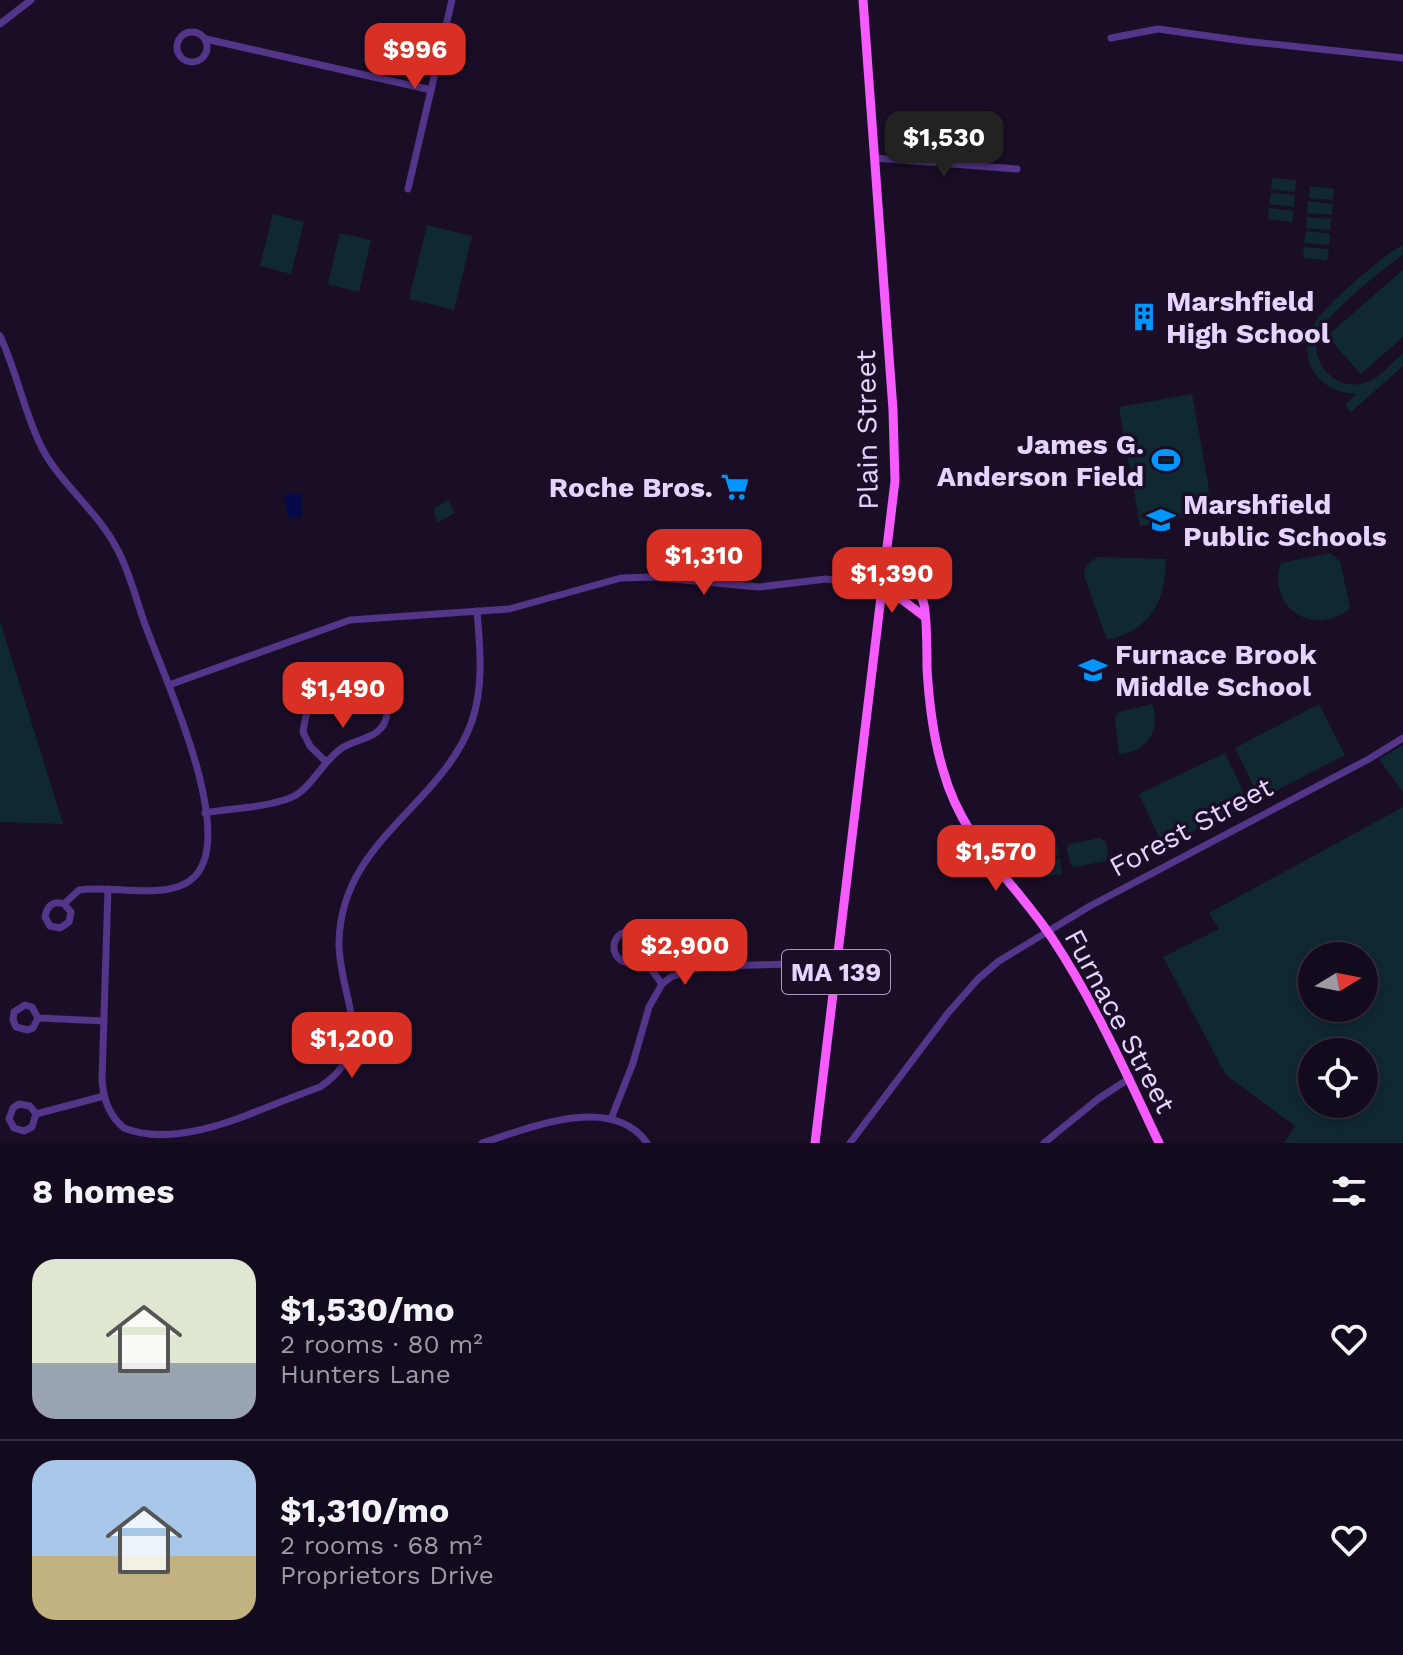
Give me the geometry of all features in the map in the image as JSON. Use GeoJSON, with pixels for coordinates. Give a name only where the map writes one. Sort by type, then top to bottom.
{"type":"FeatureCollection","features":[{"type":"Feature","properties":{"kind":"main road","name":"Plain Street"},"geometry":{"type":"LineString","coordinates":[[815,1143],[895,481],[863,0]]}},
{"type":"Feature","properties":{"kind":"main road","name":"Furnace Street"},"geometry":{"type":"LineString","coordinates":[[884,586],[896,581],[915,589],[924,603],[931,717],[952,797],[972,836],[1047,930],[1102,1021],[1159,1143]]}},
{"type":"Feature","properties":{"kind":"main road"},"geometry":{"type":"LineString","coordinates":[[884,586],[925,617]]}},
{"type":"Feature","properties":{"kind":"street"},"geometry":{"type":"LineString","coordinates":[[12,0],[19,9]]}},
{"type":"Feature","properties":{"kind":"street"},"geometry":{"type":"LineString","coordinates":[[0,24],[31,0]]}},
{"type":"Feature","properties":{"kind":"street"},"geometry":{"type":"LineString","coordinates":[[408,189],[452,0]]}},
{"type":"Feature","properties":{"kind":"street"},"geometry":{"type":"LineString","coordinates":[[1111,38],[1158,29],[1403,58]]}},
{"type":"Feature","properties":{"kind":"street"},"geometry":{"type":"LineString","coordinates":[[206,39],[206,53],[200,60],[191,62],[179,54],[177,43],[188,32],[198,32],[206,39],[431,90]]}},
{"type":"Feature","properties":{"kind":"street"},"geometry":{"type":"LineString","coordinates":[[875,158],[1017,169]]}},
{"type":"Feature","properties":{"kind":"street"},"geometry":{"type":"LineString","coordinates":[[0,336],[41,447],[117,548],[196,759],[205,813],[208,852],[204,864],[190,881],[162,890],[79,890],[64,904]]}},
{"type":"Feature","properties":{"kind":"street"},"geometry":{"type":"LineString","coordinates":[[169,685],[350,620],[523,606],[606,580],[634,577],[759,587],[826,579],[884,586]]}},
{"type":"Feature","properties":{"kind":"street"},"geometry":{"type":"LineString","coordinates":[[108,889],[104,1096],[111,1114],[128,1131],[149,1140],[168,1142],[195,1135],[320,1087],[340,1070],[354,1036],[340,956],[344,910],[366,857],[447,766],[466,735],[479,683],[477,611]]}},
{"type":"Feature","properties":{"kind":"street"},"geometry":{"type":"LineString","coordinates":[[205,813],[293,797],[344,746],[373,737],[380,731],[387,715],[386,702],[379,688],[367,680],[343,680],[309,708],[303,732],[310,746],[326,762]]}},
{"type":"Feature","properties":{"kind":"street","name":"Forest Street"},"geometry":{"type":"LineString","coordinates":[[850,1143],[890,1086],[970,987],[999,961],[1047,930],[1403,738]]}},
{"type":"Feature","properties":{"kind":"street"},"geometry":{"type":"LineString","coordinates":[[629,931],[639,934],[646,948],[642,957],[628,963],[618,959],[614,949],[616,939],[629,931]]}},
{"type":"Feature","properties":{"kind":"street"},"geometry":{"type":"LineString","coordinates":[[642,957],[662,984]]}},
{"type":"Feature","properties":{"kind":"street"},"geometry":{"type":"LineString","coordinates":[[611,1119],[633,1063],[649,1007],[662,984],[680,972],[701,968],[837,963]]}},
{"type":"Feature","properties":{"kind":"street"},"geometry":{"type":"LineString","coordinates":[[38,1018],[104,1021]]}},
{"type":"Feature","properties":{"kind":"street"},"geometry":{"type":"LineString","coordinates":[[1044,1143],[1108,1091],[1130,1078]]}},
{"type":"Feature","properties":{"kind":"street"},"geometry":{"type":"LineString","coordinates":[[36,1114],[104,1096]]}},
{"type":"Feature","properties":{"kind":"street"},"geometry":{"type":"LineString","coordinates":[[482,1143],[568,1119],[611,1119],[635,1128],[647,1143]]}},
{"type":"Feature","properties":{"kind":"shaded area"},"geometry":{"type":"Polygon","coordinates":[[[1272,178],[1296,180],[1295,192],[1271,189],[1272,178]]]}},
{"type":"Feature","properties":{"kind":"shaded area"},"geometry":{"type":"Polygon","coordinates":[[[1310,186],[1334,189],[1333,200],[1309,198],[1310,186]]]}},
{"type":"Feature","properties":{"kind":"shaded area"},"geometry":{"type":"Polygon","coordinates":[[[1271,193],[1295,195],[1294,207],[1269,204],[1271,193]]]}},
{"type":"Feature","properties":{"kind":"shaded area"},"geometry":{"type":"Polygon","coordinates":[[[1308,201],[1333,204],[1332,215],[1307,213],[1308,201]]]}},
{"type":"Feature","properties":{"kind":"shaded area"},"geometry":{"type":"Polygon","coordinates":[[[1269,208],[1294,211],[1292,222],[1268,219],[1269,208]]]}},
{"type":"Feature","properties":{"kind":"shaded area"},"geometry":{"type":"Polygon","coordinates":[[[273,214],[304,222],[291,274],[260,266],[273,214]]]}},
{"type":"Feature","properties":{"kind":"shaded area"},"geometry":{"type":"Polygon","coordinates":[[[1307,217],[1331,219],[1330,230],[1306,228],[1307,217]]]}},
{"type":"Feature","properties":{"kind":"shaded area"},"geometry":{"type":"Polygon","coordinates":[[[427,225],[472,236],[454,310],[409,299],[427,225]]]}},
{"type":"Feature","properties":{"kind":"shaded area"},"geometry":{"type":"Polygon","coordinates":[[[1306,231],[1330,234],[1329,245],[1304,243],[1306,231]]]}},
{"type":"Feature","properties":{"kind":"shaded area"},"geometry":{"type":"Polygon","coordinates":[[[340,233],[371,240],[359,292],[328,284],[340,233]]]}},
{"type":"Feature","properties":{"kind":"shaded area"},"geometry":{"type":"Polygon","coordinates":[[[1403,245],[1403,255],[1334,313],[1320,330],[1317,351],[1320,361],[1333,378],[1342,382],[1364,383],[1375,378],[1403,353],[1403,366],[1351,412],[1345,405],[1356,394],[1322,382],[1311,367],[1307,345],[1309,334],[1316,321],[1338,297],[1403,245]]]}},
{"type":"Feature","properties":{"kind":"shaded area"},"geometry":{"type":"Polygon","coordinates":[[[1304,247],[1329,249],[1327,260],[1303,258],[1304,247]]]}},
{"type":"Feature","properties":{"kind":"shaded area"},"geometry":{"type":"Polygon","coordinates":[[[1403,270],[1403,337],[1361,374],[1327,336],[1403,270]]]}},
{"type":"Feature","properties":{"kind":"shaded area","name":"James G. Anderson Field"},"geometry":{"type":"Polygon","coordinates":[[[1192,394],[1213,512],[1140,526],[1119,407],[1192,394]]]}},
{"type":"Feature","properties":{"kind":"shaded area"},"geometry":{"type":"Polygon","coordinates":[[[301,493],[302,517],[288,517],[284,494],[301,493]]]}},
{"type":"Feature","properties":{"kind":"shaded area"},"geometry":{"type":"Polygon","coordinates":[[[448,500],[455,513],[438,522],[435,508],[448,500]]]}},
{"type":"Feature","properties":{"kind":"shaded area"},"geometry":{"type":"Polygon","coordinates":[[[1330,553],[1340,561],[1350,608],[1336,617],[1322,620],[1296,614],[1280,593],[1278,579],[1281,563],[1330,553]]]}},
{"type":"Feature","properties":{"kind":"shaded area"},"geometry":{"type":"Polygon","coordinates":[[[1099,557],[1166,559],[1163,588],[1153,612],[1135,629],[1107,640],[1084,576],[1088,564],[1099,557]]]}},
{"type":"Feature","properties":{"kind":"shaded area"},"geometry":{"type":"Polygon","coordinates":[[[0,621],[63,824],[0,822],[0,621]]]}},
{"type":"Feature","properties":{"kind":"shaded area"},"geometry":{"type":"Polygon","coordinates":[[[1152,704],[1155,723],[1149,738],[1137,749],[1119,754],[1115,717],[1119,712],[1152,704]]]}},
{"type":"Feature","properties":{"kind":"shaded area"},"geometry":{"type":"Polygon","coordinates":[[[1319,704],[1345,755],[1260,799],[1235,748],[1319,704]]]}},
{"type":"Feature","properties":{"kind":"shaded area"},"geometry":{"type":"Polygon","coordinates":[[[1403,745],[1403,792],[1379,759],[1403,745]]]}},
{"type":"Feature","properties":{"kind":"shaded area"},"geometry":{"type":"Polygon","coordinates":[[[1225,753],[1249,804],[1163,846],[1139,794],[1225,753]]]}},
{"type":"Feature","properties":{"kind":"shaded area"},"geometry":{"type":"Polygon","coordinates":[[[1403,807],[1403,1143],[1284,1143],[1295,1126],[1226,1075],[1163,957],[1219,929],[1209,913],[1403,807]]]}},
{"type":"Feature","properties":{"kind":"shaded area"},"geometry":{"type":"Polygon","coordinates":[[[1100,838],[1106,843],[1106,861],[1075,867],[1070,864],[1069,844],[1100,838]]]}},
{"type":"Feature","properties":{"kind":"shaded area"},"geometry":{"type":"Polygon","coordinates":[[[1056,840],[1059,855],[1033,859],[1030,844],[1056,840]]]}},
{"type":"Feature","properties":{"kind":"shaded area"},"geometry":{"type":"Polygon","coordinates":[[[1060,858],[1062,874],[1036,878],[1033,863],[1060,858]]]}},
{"type":"Feature","properties":{"kind":"place","name":"Marshfield High School"},"geometry":{"type":"Point","coordinates":[1144,317]}},
{"type":"Feature","properties":{"kind":"place","name":"James G. Anderson Field"},"geometry":{"type":"Point","coordinates":[1166,460]}},
{"type":"Feature","properties":{"kind":"place","name":"Roche Bros."},"geometry":{"type":"Point","coordinates":[735,487]}},
{"type":"Feature","properties":{"kind":"place","name":"Marshfield Public Schools"},"geometry":{"type":"Point","coordinates":[1161,520]}},
{"type":"Feature","properties":{"kind":"place","name":"Furnace Brook Middle School"},"geometry":{"type":"Point","coordinates":[1093,670]}}]}
